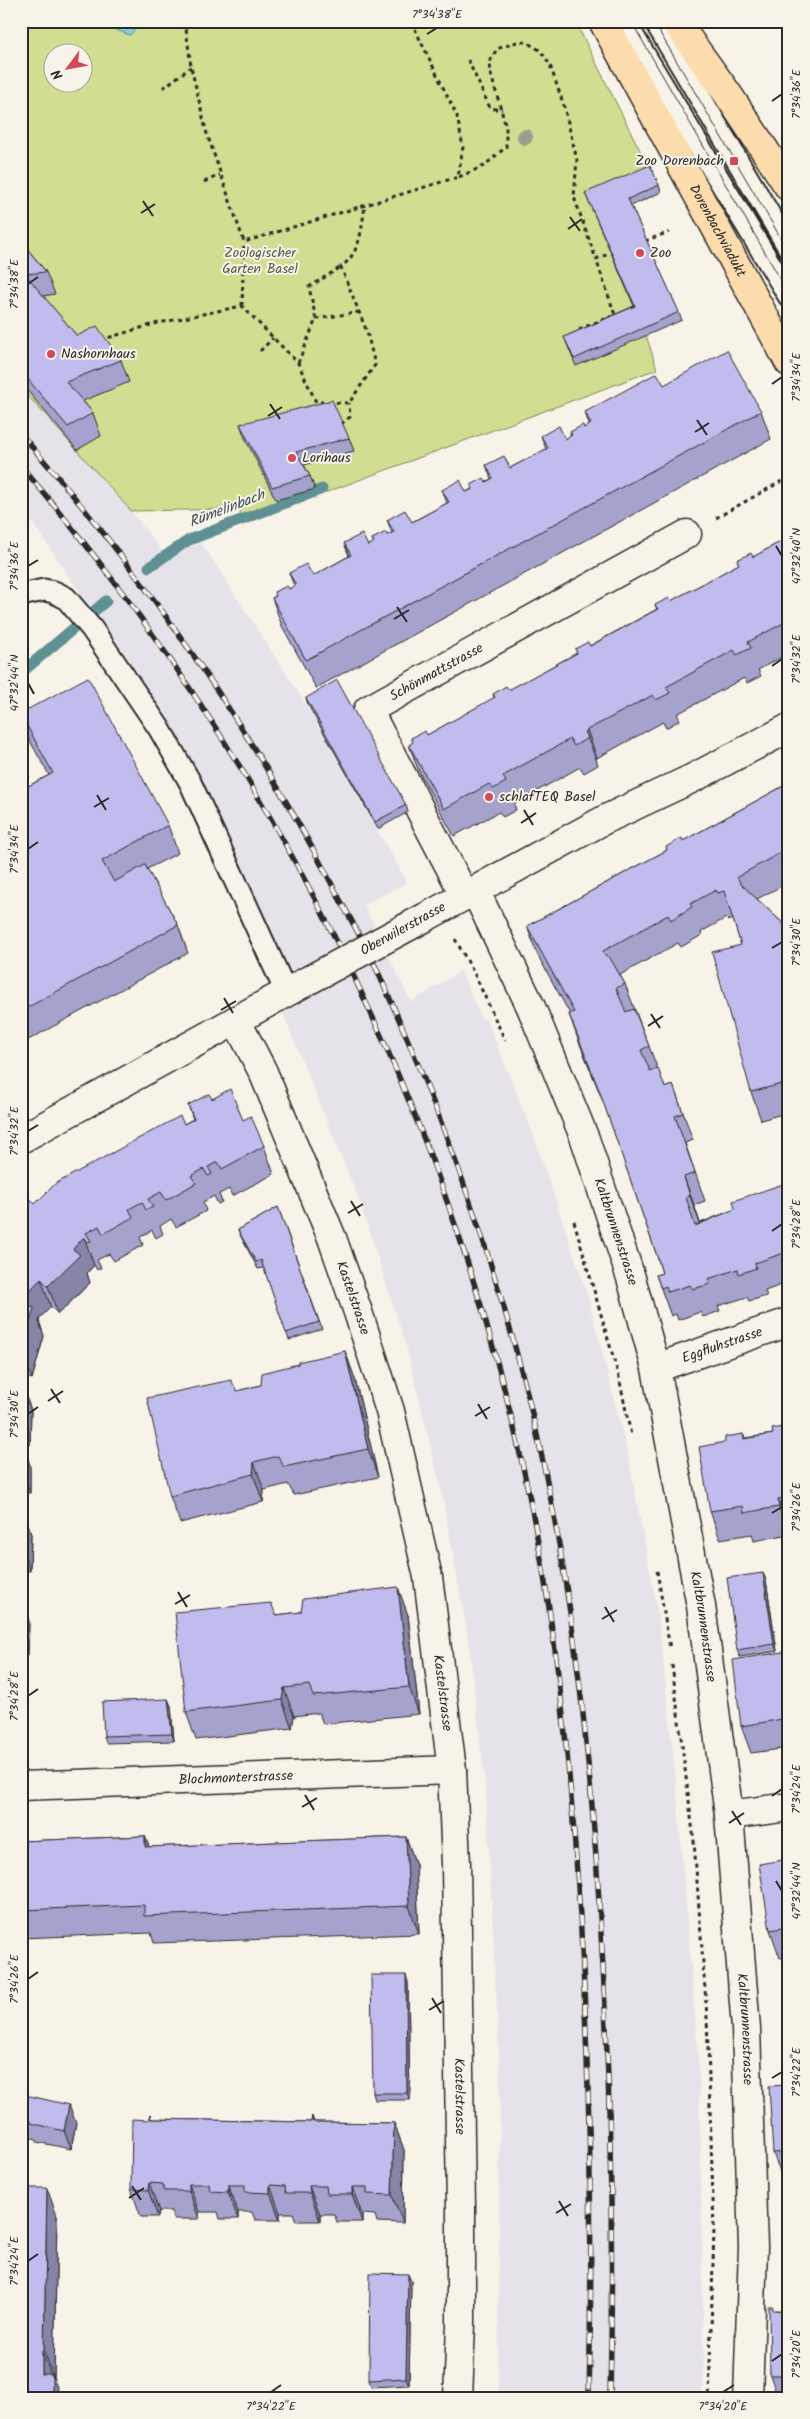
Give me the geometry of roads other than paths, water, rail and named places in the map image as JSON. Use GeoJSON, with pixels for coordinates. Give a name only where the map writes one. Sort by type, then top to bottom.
{"type":"FeatureCollection","features":[{"type":"Feature","properties":{"kind":"main road","name":"Dorenbachviadukt"},"geometry":{"type":"LineString","coordinates":[[602,21],[789,362]]}},
{"type":"Feature","properties":{"kind":"main road"},"geometry":{"type":"LineString","coordinates":[[675,21],[727,93],[789,187]]}},
{"type":"Feature","properties":{"kind":"street","name":"Schönmattstrasse"},"geometry":{"type":"LineString","coordinates":[[470,893],[368,710],[688,534]]}},
{"type":"Feature","properties":{"kind":"street","name":"Oberwilerstrasse"},"geometry":{"type":"LineString","coordinates":[[21,1139],[297,986],[604,820],[693,778],[789,728]]}},
{"type":"Feature","properties":{"kind":"street","name":"Kaltbrunnenstrasse"},"geometry":{"type":"LineString","coordinates":[[470,893],[532,1007],[585,1139],[632,1278],[656,1368],[700,1606],[729,1816],[746,2029],[753,2247],[748,2398]]}},
{"type":"Feature","properties":{"kind":"street","name":"Kastelstrasse"},"geometry":{"type":"LineString","coordinates":[[236,1020],[263,1072],[332,1238],[390,1411],[428,1576],[452,1770],[457,1874],[461,2206],[461,2324],[458,2398]]}},
{"type":"Feature","properties":{"kind":"street","name":"Eggfluhstrasse"},"geometry":{"type":"LineString","coordinates":[[656,1368],[789,1322]]}},
{"type":"Feature","properties":{"kind":"street","name":"Blochmonterstrasse"},"geometry":{"type":"LineString","coordinates":[[21,1786],[452,1770]]}},
{"type":"Feature","properties":{"kind":"street"},"geometry":{"type":"LineString","coordinates":[[729,1816],[789,1807]]}},
{"type":"Feature","properties":{"kind":"lane"},"geometry":{"type":"LineString","coordinates":[[624,21],[789,296]]}},
{"type":"Feature","properties":{"kind":"lane"},"geometry":{"type":"LineString","coordinates":[[655,21],[789,248]]}},
{"type":"Feature","properties":{"kind":"lane"},"geometry":{"type":"LineString","coordinates":[[21,595],[44,590],[54,592],[66,598],[92,629],[159,728],[190,782],[297,986]]}},
{"type":"Feature","properties":{"kind":"water"},"geometry":{"type":"Polygon","coordinates":[[[136,21],[138,26],[130,35],[93,22],[136,21]]]}},
{"type":"Feature","properties":{"kind":"waterway","name":"Rümelinbach"},"geometry":{"type":"LineString","coordinates":[[149,567],[189,540],[322,489]]}},
{"type":"Feature","properties":{"kind":"waterway","name":"Rümelinbach"},"geometry":{"type":"LineString","coordinates":[[21,673],[106,601]]}},
{"type":"Feature","properties":{"kind":"tram line"},"geometry":{"type":"LineString","coordinates":[[631,21],[789,294]]}},
{"type":"Feature","properties":{"kind":"tram line"},"geometry":{"type":"LineString","coordinates":[[653,21],[789,252]]}},
{"type":"Feature","properties":{"kind":"railway"},"geometry":{"type":"LineString","coordinates":[[21,434],[107,538],[187,646],[261,759],[295,818],[365,946],[404,1030],[453,1153],[495,1279],[530,1407],[556,1524],[573,1631],[586,1739],[599,1901],[606,2025],[612,2274],[610,2398]]}},
{"type":"Feature","properties":{"kind":"railway"},"geometry":{"type":"LineString","coordinates":[[21,466],[110,577],[192,692],[267,812],[334,936],[393,1064],[445,1195],[488,1330],[523,1467],[535,1524],[554,1640],[567,1756],[581,1931],[587,2047],[591,2223],[589,2398]]}},
{"type":"Feature","properties":{"kind":"place","name":"Zoo Dorenbach"},"geometry":{"type":"Point","coordinates":[734,161]}},
{"type":"Feature","properties":{"kind":"place","name":"Zoo"},"geometry":{"type":"Point","coordinates":[640,253]}},
{"type":"Feature","properties":{"kind":"place","name":"Nashornhaus"},"geometry":{"type":"Point","coordinates":[51,354]}},
{"type":"Feature","properties":{"kind":"place","name":"Lorihaus"},"geometry":{"type":"Point","coordinates":[292,458]}},
{"type":"Feature","properties":{"kind":"place","name":"schlafTEQ Basel"},"geometry":{"type":"Point","coordinates":[489,797]}},
{"type":"Feature","properties":{"kind":"park label","name":"Zoologischer Garten Basel"},"geometry":{"type":"Point","coordinates":[260,262]}}]}
